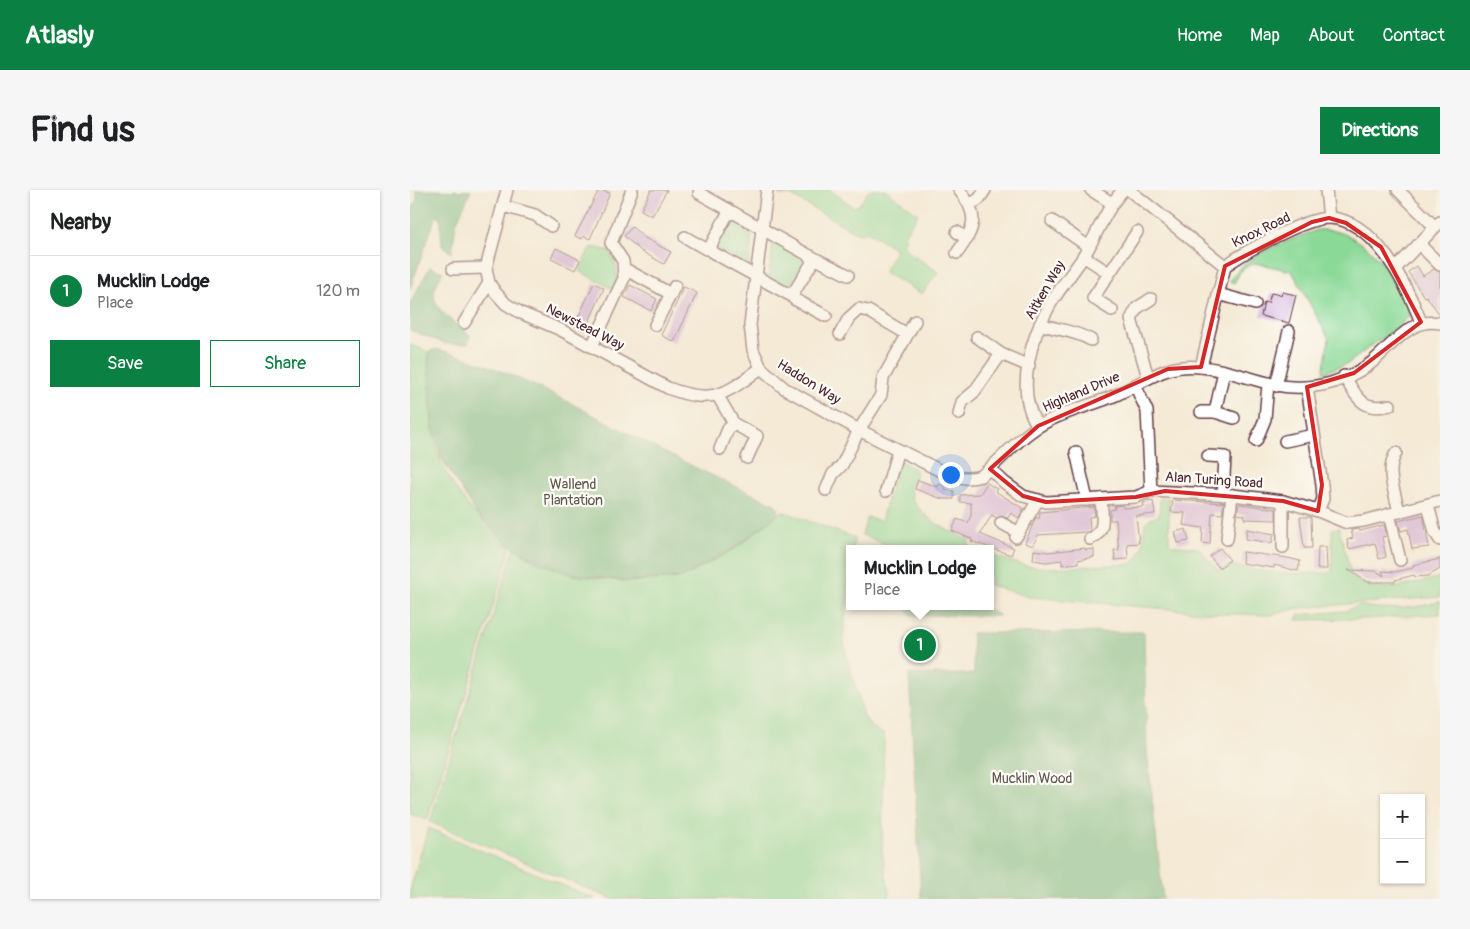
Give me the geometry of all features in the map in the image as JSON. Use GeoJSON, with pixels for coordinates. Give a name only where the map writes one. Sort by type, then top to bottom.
{"type":"FeatureCollection","features":[{"type":"Feature","properties":{"kind":"street"},"geometry":{"type":"LineString","coordinates":[[464,323],[488,283],[486,268],[508,190]]}},
{"type":"Feature","properties":{"kind":"street"},"geometry":{"type":"LineString","coordinates":[[592,346],[620,291],[625,269],[618,252],[606,243],[632,190]]}},
{"type":"Feature","properties":{"kind":"street","name":"Haddon Way"},"geometry":{"type":"LineString","coordinates":[[767,190],[750,325],[753,350],[761,368],[784,388],[858,430],[898,450]]}},
{"type":"Feature","properties":{"kind":"street"},"geometry":{"type":"LineString","coordinates":[[957,253],[972,231],[973,218],[971,204],[959,190]]}},
{"type":"Feature","properties":{"kind":"street"},"geometry":{"type":"LineString","coordinates":[[971,204],[979,199],[985,190]]}},
{"type":"Feature","properties":{"kind":"street"},"geometry":{"type":"LineString","coordinates":[[1091,190],[1112,203]]}},
{"type":"Feature","properties":{"kind":"street","name":"Aitken Way"},"geometry":{"type":"LineString","coordinates":[[1038,426],[1028,408],[1026,393],[1029,366],[1040,324],[1086,251],[1112,203],[1123,190]]}},
{"type":"Feature","properties":{"kind":"street"},"geometry":{"type":"LineString","coordinates":[[1129,190],[1225,266]]}},
{"type":"Feature","properties":{"kind":"street"},"geometry":{"type":"LineString","coordinates":[[1326,190],[1330,218],[1359,230],[1381,247],[1396,268],[1421,322],[1440,323]]}},
{"type":"Feature","properties":{"kind":"street"},"geometry":{"type":"LineString","coordinates":[[1396,268],[1437,224],[1398,190]]}},
{"type":"Feature","properties":{"kind":"street"},"geometry":{"type":"LineString","coordinates":[[699,193],[810,256],[848,275]]}},
{"type":"Feature","properties":{"kind":"street"},"geometry":{"type":"LineString","coordinates":[[504,206],[535,215],[552,226]]}},
{"type":"Feature","properties":{"kind":"street"},"geometry":{"type":"LineString","coordinates":[[711,249],[727,215],[733,213]]}},
{"type":"Feature","properties":{"kind":"street","name":"Knox Road"},"geometry":{"type":"LineString","coordinates":[[1201,367],[1225,266],[1281,235],[1312,222],[1330,218]]}},
{"type":"Feature","properties":{"kind":"street"},"geometry":{"type":"LineString","coordinates":[[1052,221],[1086,251]]}},
{"type":"Feature","properties":{"kind":"street"},"geometry":{"type":"LineString","coordinates":[[957,232],[967,239]]}},
{"type":"Feature","properties":{"kind":"street"},"geometry":{"type":"LineString","coordinates":[[1112,310],[1093,298],[1137,232]]}},
{"type":"Feature","properties":{"kind":"street"},"geometry":{"type":"LineString","coordinates":[[685,237],[706,249],[711,249],[826,316]]}},
{"type":"Feature","properties":{"kind":"street"},"geometry":{"type":"LineString","coordinates":[[1419,244],[1440,266]]}},
{"type":"Feature","properties":{"kind":"street","name":"Aitken Way"},"geometry":{"type":"LineString","coordinates":[[1086,251],[1109,273]]}},
{"type":"Feature","properties":{"kind":"street"},"geometry":{"type":"LineString","coordinates":[[790,294],[794,292],[812,263],[810,256]]}},
{"type":"Feature","properties":{"kind":"street"},"geometry":{"type":"LineString","coordinates":[[454,269],[486,268]]}},
{"type":"Feature","properties":{"kind":"street"},"geometry":{"type":"LineString","coordinates":[[625,269],[673,290],[655,325]]}},
{"type":"Feature","properties":{"kind":"street","name":"Newstead Way"},"geometry":{"type":"LineString","coordinates":[[488,283],[506,304],[521,314],[562,330],[668,388],[699,397],[718,396],[739,385],[761,368]]}},
{"type":"Feature","properties":{"kind":"street"},"geometry":{"type":"LineString","coordinates":[[1218,294],[1255,304]]}},
{"type":"Feature","properties":{"kind":"street"},"geometry":{"type":"LineString","coordinates":[[1148,377],[1143,365],[1143,355],[1131,327],[1131,319],[1137,308],[1151,299]]}},
{"type":"Feature","properties":{"kind":"street"},"geometry":{"type":"LineString","coordinates":[[840,334],[849,318],[860,309],[868,311],[906,334]]}},
{"type":"Feature","properties":{"kind":"street"},"geometry":{"type":"LineString","coordinates":[[830,487],[833,474],[842,464],[858,430],[881,394],[883,378],[906,334],[915,322]]}},
{"type":"Feature","properties":{"kind":"street","name":"Highland Drive"},"geometry":{"type":"LineString","coordinates":[[898,450],[946,473],[960,478],[971,479],[981,476],[1038,426],[1136,385],[1168,368],[1201,367],[1224,371],[1272,385],[1307,387],[1332,382],[1368,365],[1406,331],[1421,322]]}},
{"type":"Feature","properties":{"kind":"street"},"geometry":{"type":"LineString","coordinates":[[1040,324],[1066,332],[1079,333],[1091,340]]}},
{"type":"Feature","properties":{"kind":"street"},"geometry":{"type":"LineString","coordinates":[[1256,441],[1265,418],[1272,385],[1289,332]]}},
{"type":"Feature","properties":{"kind":"street"},"geometry":{"type":"LineString","coordinates":[[977,337],[1001,354],[1029,366]]}},
{"type":"Feature","properties":{"kind":"street"},"geometry":{"type":"LineString","coordinates":[[959,414],[962,402],[974,392],[1001,354]]}},
{"type":"Feature","properties":{"kind":"street"},"geometry":{"type":"LineString","coordinates":[[1215,412],[1224,371]]}},
{"type":"Feature","properties":{"kind":"street"},"geometry":{"type":"LineString","coordinates":[[1344,376],[1358,400],[1366,405],[1390,405]]}},
{"type":"Feature","properties":{"kind":"street"},"geometry":{"type":"LineString","coordinates":[[1136,385],[1147,411],[1151,491]]}},
{"type":"Feature","properties":{"kind":"street"},"geometry":{"type":"LineString","coordinates":[[1307,387],[1322,485],[1323,499],[1318,511]]}},
{"type":"Feature","properties":{"kind":"street"},"geometry":{"type":"LineString","coordinates":[[718,396],[734,424],[757,436],[747,458]]}},
{"type":"Feature","properties":{"kind":"street"},"geometry":{"type":"LineString","coordinates":[[1201,412],[1215,412],[1234,418]]}},
{"type":"Feature","properties":{"kind":"street"},"geometry":{"type":"LineString","coordinates":[[720,450],[728,429],[734,424]]}},
{"type":"Feature","properties":{"kind":"street"},"geometry":{"type":"LineString","coordinates":[[1285,441],[1314,434]]}},
{"type":"Feature","properties":{"kind":"street"},"geometry":{"type":"LineString","coordinates":[[886,491],[884,478],[898,450]]}},
{"type":"Feature","properties":{"kind":"street"},"geometry":{"type":"LineString","coordinates":[[1076,452],[1087,500]]}},
{"type":"Feature","properties":{"kind":"street"},"geometry":{"type":"LineString","coordinates":[[1396,453],[1390,462],[1390,473],[1400,560]]}},
{"type":"Feature","properties":{"kind":"street"},"geometry":{"type":"LineString","coordinates":[[1208,456],[1225,457],[1228,495],[1227,539]]}},
{"type":"Feature","properties":{"kind":"street","name":"Alan Turing Road"},"geometry":{"type":"LineString","coordinates":[[990,468],[1005,484],[1023,496],[1046,502],[1136,497],[1151,491],[1228,495],[1283,501],[1318,511],[1347,523],[1440,501]]}},
{"type":"Feature","properties":{"kind":"street"},"geometry":{"type":"LineString","coordinates":[[1090,539],[1100,533],[1102,527],[1101,499]]}},
{"type":"Feature","properties":{"kind":"street"},"geometry":{"type":"LineString","coordinates":[[1000,523],[1017,534],[1038,500]]}},
{"type":"Feature","properties":{"kind":"street"},"geometry":{"type":"LineString","coordinates":[[1283,501],[1283,547]]}},
{"type":"Feature","properties":{"kind":"street"},"geometry":{"type":"LineString","coordinates":[[1428,505],[1435,532],[1440,540]]}},
{"type":"Feature","properties":{"kind":"highlighted area"},"geometry":{"type":"Polygon","coordinates":[[[1329,218],[1346,223],[1381,247],[1421,322],[1354,373],[1307,387],[1322,485],[1318,511],[1283,501],[1165,491],[1136,497],[1046,502],[1023,496],[990,469],[1038,426],[1168,369],[1201,367],[1225,266],[1312,222],[1329,218]]]}},
{"type":"Feature","properties":{"kind":"green space"},"geometry":{"type":"Polygon","coordinates":[[[416,190],[471,191],[456,223],[452,253],[442,246],[440,218],[436,216],[410,289],[410,212],[417,200],[416,190]]]}},
{"type":"Feature","properties":{"kind":"green space"},"geometry":{"type":"Polygon","coordinates":[[[779,190],[830,190],[853,207],[859,205],[869,190],[886,190],[918,214],[904,235],[905,249],[938,272],[922,294],[884,272],[896,249],[867,231],[859,234],[790,195],[779,195],[779,190]]]}},
{"type":"Feature","properties":{"kind":"green space"},"geometry":{"type":"Polygon","coordinates":[[[734,218],[752,229],[749,267],[716,249],[715,243],[727,220],[734,218]]]}},
{"type":"Feature","properties":{"kind":"green space"},"geometry":{"type":"Polygon","coordinates":[[[1317,230],[1334,231],[1350,236],[1363,245],[1386,269],[1403,297],[1409,312],[1409,316],[1386,338],[1380,339],[1349,363],[1323,373],[1329,339],[1292,271],[1255,263],[1242,269],[1234,283],[1230,281],[1246,262],[1256,255],[1317,230]]]}},
{"type":"Feature","properties":{"kind":"green space"},"geometry":{"type":"Polygon","coordinates":[[[773,242],[803,257],[804,264],[791,285],[785,287],[769,278],[773,242]]]}},
{"type":"Feature","properties":{"kind":"green space"},"geometry":{"type":"Polygon","coordinates":[[[593,247],[609,251],[614,260],[617,274],[613,289],[579,271],[589,250],[593,247]]]}},
{"type":"Feature","properties":{"kind":"green space"},"geometry":{"type":"Polygon","coordinates":[[[430,267],[443,272],[434,291],[435,300],[442,312],[470,335],[468,344],[446,344],[410,330],[410,303],[430,267]]]}},
{"type":"Feature","properties":{"kind":"green space"},"geometry":{"type":"Polygon","coordinates":[[[410,345],[429,352],[428,375],[433,430],[438,454],[447,474],[471,509],[511,547],[427,820],[410,814],[410,345]]]}},
{"type":"Feature","properties":{"kind":"green space","name":"Wallend Plantation"},"geometry":{"type":"Polygon","coordinates":[[[437,349],[497,369],[526,382],[681,461],[775,504],[779,509],[776,516],[735,548],[682,577],[627,581],[571,574],[540,562],[510,545],[478,516],[441,458],[433,426],[428,365],[430,351],[437,349]]]}},
{"type":"Feature","properties":{"kind":"green space"},"geometry":{"type":"Polygon","coordinates":[[[899,460],[917,471],[911,485],[911,494],[919,509],[944,528],[969,540],[968,545],[887,545],[862,535],[867,517],[881,521],[899,460]]]}},
{"type":"Feature","properties":{"kind":"green space"},"geometry":{"type":"Polygon","coordinates":[[[1160,498],[1169,498],[1169,542],[1172,545],[1198,548],[1219,571],[1229,565],[1277,573],[1329,573],[1332,571],[1332,529],[1339,528],[1352,577],[1372,587],[1383,588],[1407,585],[1440,577],[1440,597],[1298,608],[1271,615],[1225,614],[1029,597],[994,586],[994,556],[1026,566],[1048,568],[1132,564],[1142,549],[1146,522],[1159,515],[1160,498]]]}},
{"type":"Feature","properties":{"kind":"green space"},"geometry":{"type":"Polygon","coordinates":[[[782,511],[855,538],[854,545],[846,545],[846,610],[843,638],[864,716],[869,725],[884,735],[882,850],[890,899],[612,899],[430,822],[514,548],[539,563],[572,575],[627,582],[682,578],[735,549],[782,511]]]}},
{"type":"Feature","properties":{"kind":"green space"},"geometry":{"type":"Polygon","coordinates":[[[1440,601],[1440,614],[1366,619],[1296,620],[1298,615],[1346,611],[1360,605],[1378,608],[1400,608],[1422,606],[1440,601]]]}},
{"type":"Feature","properties":{"kind":"green space"},"geometry":{"type":"Polygon","coordinates":[[[907,610],[990,610],[1000,616],[911,615],[907,610]]]}},
{"type":"Feature","properties":{"kind":"green space","name":"Mucklin Wood"},"geometry":{"type":"Polygon","coordinates":[[[1144,632],[1147,751],[1163,899],[921,899],[909,674],[974,674],[972,633],[1144,632]]]}},
{"type":"Feature","properties":{"kind":"green space"},"geometry":{"type":"Polygon","coordinates":[[[428,828],[595,899],[410,899],[410,891],[428,828]]]}},
{"type":"Feature","properties":{"kind":"building"},"geometry":{"type":"Polygon","coordinates":[[[599,190],[610,193],[590,239],[584,236],[582,239],[575,236],[599,190]]]}},
{"type":"Feature","properties":{"kind":"building"},"geometry":{"type":"Polygon","coordinates":[[[651,190],[667,190],[652,216],[641,210],[651,190]]]}},
{"type":"Feature","properties":{"kind":"building"},"geometry":{"type":"Polygon","coordinates":[[[632,227],[645,238],[671,252],[664,264],[641,251],[624,236],[632,227]]]}},
{"type":"Feature","properties":{"kind":"building"},"geometry":{"type":"Polygon","coordinates":[[[556,248],[580,260],[575,270],[551,258],[556,248]]]}},
{"type":"Feature","properties":{"kind":"building"},"geometry":{"type":"Polygon","coordinates":[[[1417,266],[1423,276],[1434,269],[1440,272],[1440,315],[1426,296],[1424,297],[1408,272],[1417,266]]]}},
{"type":"Feature","properties":{"kind":"building"},"geometry":{"type":"Polygon","coordinates":[[[594,283],[604,288],[585,331],[574,326],[594,283]]]}},
{"type":"Feature","properties":{"kind":"building"},"geometry":{"type":"Polygon","coordinates":[[[630,285],[657,299],[651,311],[624,297],[630,285]]]}},
{"type":"Feature","properties":{"kind":"building"},"geometry":{"type":"Polygon","coordinates":[[[684,287],[697,293],[674,342],[661,335],[684,287]]]}},
{"type":"Feature","properties":{"kind":"building"},"geometry":{"type":"Polygon","coordinates":[[[1282,292],[1296,295],[1289,323],[1261,316],[1264,302],[1268,303],[1271,293],[1281,295],[1282,292]]]}},
{"type":"Feature","properties":{"kind":"building"},"geometry":{"type":"Polygon","coordinates":[[[918,480],[938,487],[939,484],[946,487],[945,490],[954,491],[954,499],[942,499],[915,489],[918,480]]]}},
{"type":"Feature","properties":{"kind":"building"},"geometry":{"type":"Polygon","coordinates":[[[987,483],[997,489],[995,491],[1024,509],[1018,518],[1011,513],[1008,518],[1001,516],[996,518],[992,515],[980,534],[1014,548],[1011,555],[994,549],[994,545],[982,545],[952,531],[957,519],[968,523],[971,515],[971,503],[960,502],[960,495],[980,494],[987,483]]]}},
{"type":"Feature","properties":{"kind":"building"},"geometry":{"type":"Polygon","coordinates":[[[1173,500],[1224,503],[1222,514],[1212,513],[1210,544],[1202,543],[1203,528],[1183,525],[1185,513],[1171,512],[1173,500]]]}},
{"type":"Feature","properties":{"kind":"building"},"geometry":{"type":"Polygon","coordinates":[[[1153,501],[1155,514],[1136,516],[1139,543],[1127,544],[1128,559],[1115,560],[1114,550],[1119,550],[1116,520],[1110,520],[1110,510],[1115,509],[1114,506],[1122,505],[1123,508],[1144,507],[1143,503],[1153,501]]]}},
{"type":"Feature","properties":{"kind":"building"},"geometry":{"type":"Polygon","coordinates":[[[1239,504],[1276,509],[1276,520],[1244,519],[1245,515],[1237,514],[1239,504]]]}},
{"type":"Feature","properties":{"kind":"building"},"geometry":{"type":"Polygon","coordinates":[[[1094,507],[1095,516],[1089,517],[1090,530],[1088,532],[1038,535],[1033,546],[1025,543],[1036,517],[1039,519],[1040,512],[1094,507]]]}},
{"type":"Feature","properties":{"kind":"building"},"geometry":{"type":"Polygon","coordinates":[[[1423,515],[1429,547],[1412,549],[1408,529],[1401,531],[1398,521],[1423,515]]]}},
{"type":"Feature","properties":{"kind":"building"},"geometry":{"type":"Polygon","coordinates":[[[1300,517],[1311,517],[1312,548],[1304,548],[1300,517]]]}},
{"type":"Feature","properties":{"kind":"building"},"geometry":{"type":"Polygon","coordinates":[[[1384,525],[1387,536],[1382,537],[1386,557],[1379,559],[1375,543],[1349,549],[1347,540],[1353,538],[1351,530],[1359,529],[1360,531],[1384,525]]]}},
{"type":"Feature","properties":{"kind":"building"},"geometry":{"type":"Polygon","coordinates":[[[1186,529],[1189,541],[1178,543],[1175,532],[1186,529]]]}},
{"type":"Feature","properties":{"kind":"building"},"geometry":{"type":"Polygon","coordinates":[[[1247,529],[1274,534],[1272,543],[1246,539],[1247,529]]]}},
{"type":"Feature","properties":{"kind":"building"},"geometry":{"type":"Polygon","coordinates":[[[1318,547],[1326,547],[1327,569],[1317,569],[1318,547]]]}},
{"type":"Feature","properties":{"kind":"building"},"geometry":{"type":"Polygon","coordinates":[[[1085,548],[1085,550],[1094,549],[1094,557],[1078,560],[1078,563],[1062,565],[1062,560],[1046,562],[1033,560],[1034,550],[1048,552],[1085,548]]]}},
{"type":"Feature","properties":{"kind":"building"},"geometry":{"type":"Polygon","coordinates":[[[1220,548],[1230,560],[1219,568],[1210,556],[1220,548]]]}},
{"type":"Feature","properties":{"kind":"building"},"geometry":{"type":"Polygon","coordinates":[[[1243,552],[1300,561],[1298,571],[1274,565],[1274,568],[1242,563],[1243,552]]]}},
{"type":"Feature","properties":{"kind":"building"},"geometry":{"type":"Polygon","coordinates":[[[1440,559],[1440,569],[1428,576],[1415,577],[1414,575],[1395,580],[1395,582],[1368,582],[1348,570],[1376,571],[1384,576],[1382,571],[1395,572],[1413,568],[1413,565],[1440,559]]]}},
{"type":"Feature","properties":{"kind":"building"},"geometry":{"type":"Polygon","coordinates":[[[905,639],[934,639],[934,650],[907,652],[905,639]]]}},
{"type":"Feature","properties":{"kind":"place","name":"Mucklin Lodge"},"geometry":{"type":"Point","coordinates":[920,645]}}]}
